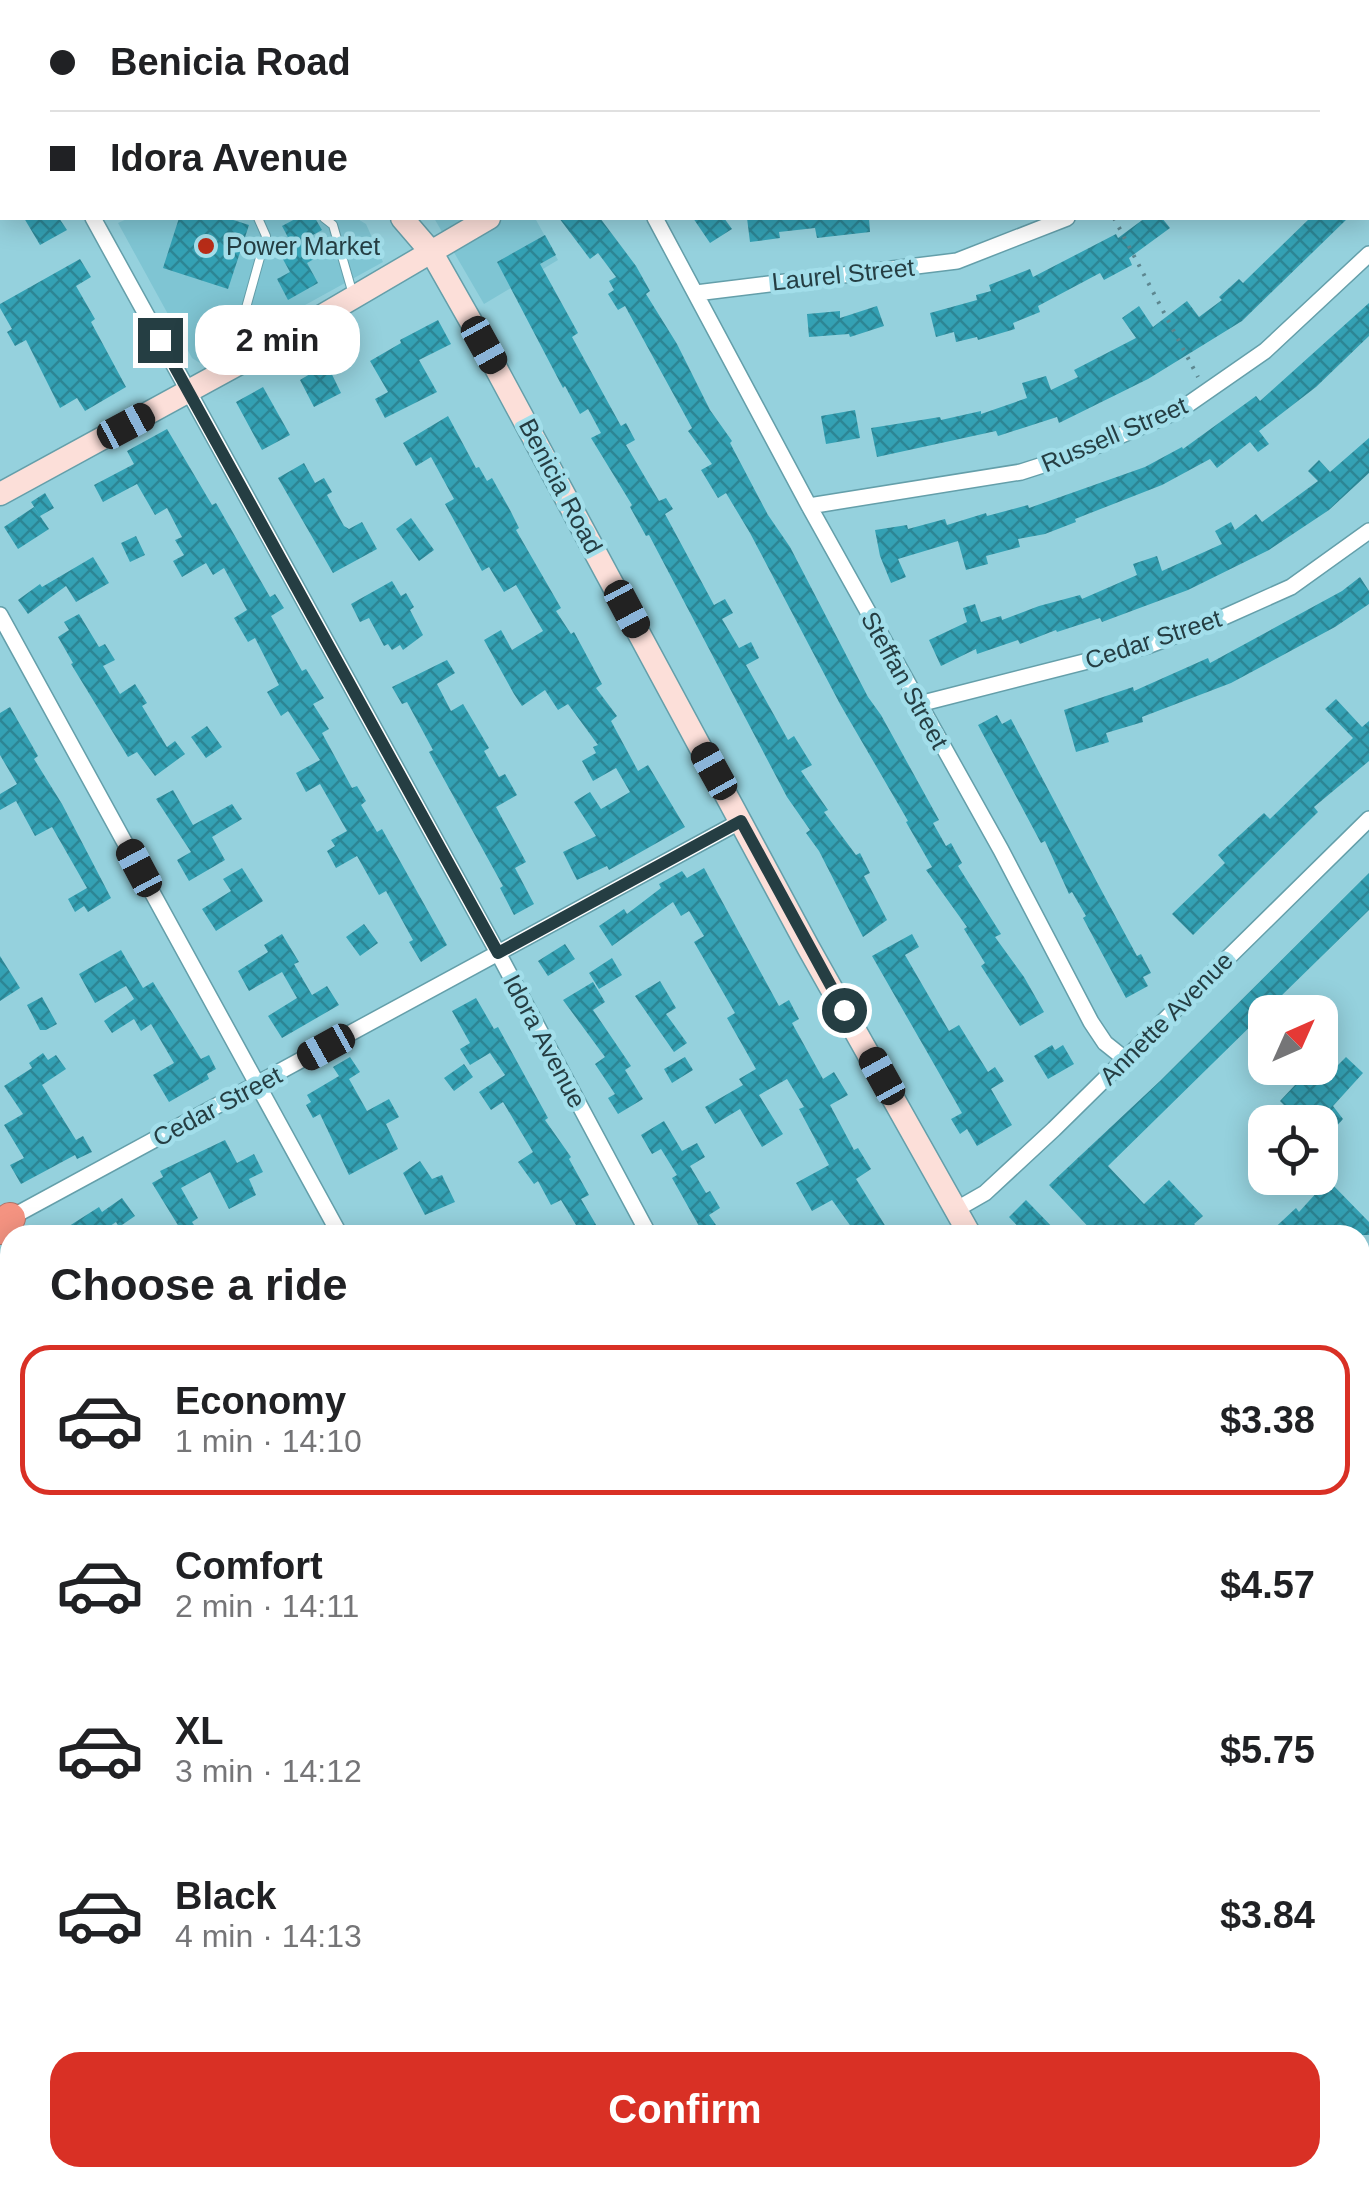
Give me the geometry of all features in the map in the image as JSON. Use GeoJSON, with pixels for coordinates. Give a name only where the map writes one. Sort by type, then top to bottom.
{"type":"FeatureCollection","features":[{"type":"Feature","properties":{"kind":"main road"},"geometry":{"type":"LineString","coordinates":[[0,494],[354,298],[422,235],[480,220]]}},
{"type":"Feature","properties":{"kind":"main road","name":"Benicia Road"},"geometry":{"type":"LineString","coordinates":[[422,235],[965,1225]]}},
{"type":"Feature","properties":{"kind":"street","name":"Idora Avenue"},"geometry":{"type":"LineString","coordinates":[[94,220],[644,1225]]}},
{"type":"Feature","properties":{"kind":"street"},"geometry":{"type":"LineString","coordinates":[[656,220],[696,293]]}},
{"type":"Feature","properties":{"kind":"street","name":"Laurel Street"},"geometry":{"type":"LineString","coordinates":[[696,293],[958,261],[1062,220]]}},
{"type":"Feature","properties":{"kind":"street","name":"Russell Street"},"geometry":{"type":"LineString","coordinates":[[808,506],[1021,472],[1094,447],[1180,410],[1265,351],[1369,254]]}},
{"type":"Feature","properties":{"kind":"street","name":"Steffan Street"},"geometry":{"type":"LineString","coordinates":[[696,293],[1091,1022],[1106,1044],[1125,1059]]}},
{"type":"Feature","properties":{"kind":"street","name":"Cedar Street"},"geometry":{"type":"LineString","coordinates":[[919,704],[1147,646],[1224,618],[1291,587],[1369,531]]}},
{"type":"Feature","properties":{"kind":"street"},"geometry":{"type":"LineString","coordinates":[[0,615],[334,1225]]}},
{"type":"Feature","properties":{"kind":"street","name":"Annette Avenue"},"geometry":{"type":"LineString","coordinates":[[957,1209],[985,1193],[1369,819]]}},
{"type":"Feature","properties":{"kind":"street","name":"Cedar Street"},"geometry":{"type":"LineString","coordinates":[[6,1221],[741,821]]}},
{"type":"Feature","properties":{"kind":"lane"},"geometry":{"type":"LineString","coordinates":[[259,220],[266,236],[244,315],[262,351]]}},
{"type":"Feature","properties":{"kind":"lane"},"geometry":{"type":"LineString","coordinates":[[327,220],[333,225],[354,298]]}},
{"type":"Feature","properties":{"kind":"path"},"geometry":{"type":"LineString","coordinates":[[1115,220],[1206,394]]}},
{"type":"Feature","properties":{"kind":"shaded area"},"geometry":{"type":"Polygon","coordinates":[[[359,220],[366,224],[383,262],[200,363],[192,358],[118,223],[359,220]]]}},
{"type":"Feature","properties":{"kind":"shaded area"},"geometry":{"type":"Polygon","coordinates":[[[435,220],[536,220],[558,260],[484,304],[435,220]]]}},
{"type":"Feature","properties":{"kind":"building"},"geometry":{"type":"Polygon","coordinates":[[[25,220],[60,220],[67,230],[40,245],[25,220]]]}},
{"type":"Feature","properties":{"kind":"building","name":"Power Market"},"geometry":{"type":"Polygon","coordinates":[[[178,220],[233,220],[249,225],[228,289],[163,268],[178,220]]]}},
{"type":"Feature","properties":{"kind":"building","name":"Power Market"},"geometry":{"type":"Polygon","coordinates":[[[293,220],[316,220],[322,230],[311,236],[321,255],[307,263],[318,283],[288,300],[277,279],[290,272],[279,252],[292,245],[282,226],[293,220]]]}},
{"type":"Feature","properties":{"kind":"building"},"geometry":{"type":"Polygon","coordinates":[[[561,220],[602,220],[636,266],[650,291],[646,294],[710,410],[732,441],[768,515],[790,547],[868,697],[939,820],[933,823],[946,846],[951,843],[962,863],[958,866],[1001,934],[995,937],[1044,1012],[1020,1026],[981,966],[985,963],[964,929],[967,927],[926,870],[932,867],[908,821],[840,704],[750,533],[726,493],[718,498],[701,470],[712,464],[688,431],[692,428],[625,306],[618,310],[608,294],[614,290],[609,281],[616,277],[598,253],[590,259],[561,220]]]}},
{"type":"Feature","properties":{"kind":"building"},"geometry":{"type":"Polygon","coordinates":[[[694,220],[725,220],[732,229],[710,243],[694,220]]]}},
{"type":"Feature","properties":{"kind":"building"},"geometry":{"type":"Polygon","coordinates":[[[747,220],[869,220],[870,232],[817,238],[815,228],[779,232],[780,238],[750,242],[747,220]]]}},
{"type":"Feature","properties":{"kind":"building"},"geometry":{"type":"Polygon","coordinates":[[[1142,220],[1164,220],[1170,228],[1129,258],[1132,265],[1104,280],[1100,273],[1038,306],[1040,312],[1013,323],[1015,329],[978,340],[977,337],[956,342],[954,332],[936,337],[930,313],[977,300],[976,295],[991,291],[989,285],[1030,269],[1033,277],[1116,234],[1118,238],[1142,220]]]}},
{"type":"Feature","properties":{"kind":"building"},"geometry":{"type":"Polygon","coordinates":[[[1308,220],[1346,220],[1242,321],[1148,379],[1059,423],[1057,417],[998,436],[996,431],[877,457],[871,428],[981,414],[1027,398],[1022,383],[1046,376],[1051,390],[1078,377],[1074,370],[1136,338],[1122,318],[1139,306],[1153,327],[1187,301],[1199,317],[1222,300],[1219,297],[1239,279],[1243,283],[1308,220]]]}},
{"type":"Feature","properties":{"kind":"building"},"geometry":{"type":"Polygon","coordinates":[[[545,235],[556,255],[540,264],[578,333],[572,337],[621,426],[626,423],[635,440],[626,445],[659,501],[666,498],[673,509],[665,514],[714,605],[725,599],[733,613],[722,619],[739,648],[751,642],[759,658],[746,665],[788,740],[794,736],[812,765],[801,771],[828,810],[824,812],[856,855],[860,853],[870,873],[864,876],[887,920],[863,937],[806,833],[810,830],[787,797],[649,535],[646,536],[591,438],[601,433],[588,409],[580,414],[563,388],[497,262],[545,235]]]}},
{"type":"Feature","properties":{"kind":"building"},"geometry":{"type":"Polygon","coordinates":[[[80,259],[91,277],[76,286],[126,387],[85,411],[77,398],[60,408],[26,340],[15,346],[7,332],[12,329],[0,308],[0,304],[80,259]]]}},
{"type":"Feature","properties":{"kind":"building"},"geometry":{"type":"Polygon","coordinates":[[[1369,303],[1369,336],[1316,387],[1259,431],[1269,444],[1258,452],[1250,442],[1217,468],[1210,459],[1162,485],[1075,519],[1076,522],[1018,539],[1020,547],[986,556],[988,564],[966,570],[958,541],[898,559],[906,577],[891,583],[875,530],[907,525],[908,529],[945,519],[947,525],[986,513],[987,516],[1028,505],[1029,508],[1145,467],[1183,449],[1256,396],[1260,401],[1369,303]]]}},
{"type":"Feature","properties":{"kind":"building"},"geometry":{"type":"Polygon","coordinates":[[[877,306],[884,326],[850,337],[809,337],[807,314],[840,311],[840,318],[877,306]]]}},
{"type":"Feature","properties":{"kind":"building"},"geometry":{"type":"Polygon","coordinates":[[[438,320],[451,344],[419,360],[437,392],[385,418],[375,399],[388,392],[370,361],[438,320]]]}},
{"type":"Feature","properties":{"kind":"building"},"geometry":{"type":"Polygon","coordinates":[[[322,354],[341,393],[314,407],[300,380],[310,374],[304,364],[322,354]]]}},
{"type":"Feature","properties":{"kind":"building"},"geometry":{"type":"Polygon","coordinates":[[[263,387],[290,435],[262,450],[236,402],[263,387]]]}},
{"type":"Feature","properties":{"kind":"building"},"geometry":{"type":"Polygon","coordinates":[[[855,410],[860,438],[826,444],[821,416],[855,410]]]}},
{"type":"Feature","properties":{"kind":"building"},"geometry":{"type":"Polygon","coordinates":[[[448,416],[476,468],[487,481],[492,478],[510,510],[519,528],[516,530],[561,608],[556,611],[571,634],[574,632],[602,684],[596,688],[617,716],[611,721],[638,771],[648,765],[685,827],[609,870],[607,866],[577,880],[563,852],[596,836],[574,802],[590,792],[601,809],[630,792],[616,768],[593,781],[582,761],[596,753],[593,747],[598,745],[568,704],[558,710],[545,690],[522,706],[514,694],[484,640],[501,630],[512,650],[543,631],[516,585],[504,592],[489,567],[482,571],[445,504],[454,499],[431,457],[416,466],[403,443],[448,416]]]}},
{"type":"Feature","properties":{"kind":"building"},"geometry":{"type":"Polygon","coordinates":[[[167,429],[212,505],[216,503],[270,597],[275,594],[284,608],[271,616],[302,671],[306,669],[324,698],[313,704],[329,729],[322,733],[352,788],[357,786],[366,801],[361,805],[377,832],[382,829],[447,945],[421,962],[386,891],[379,895],[357,856],[336,868],[327,851],[335,846],[331,840],[347,831],[320,784],[306,792],[296,773],[320,760],[288,711],[281,716],[267,692],[279,685],[255,638],[248,642],[234,618],[247,610],[224,568],[213,575],[206,563],[182,577],[173,561],[184,555],[175,540],[182,537],[167,508],[155,515],[137,484],[103,502],[94,485],[134,464],[127,451],[167,429]]]}},
{"type":"Feature","properties":{"kind":"building"},"geometry":{"type":"Polygon","coordinates":[[[1369,438],[1369,473],[1329,510],[1269,550],[1188,590],[1102,622],[1100,618],[977,654],[976,649],[941,666],[929,640],[967,622],[963,608],[975,604],[981,622],[1001,616],[1002,620],[1080,595],[1082,599],[1137,575],[1133,564],[1157,556],[1162,571],[1222,544],[1215,531],[1231,522],[1235,530],[1256,514],[1262,522],[1318,481],[1308,471],[1319,460],[1330,472],[1369,438]]]}},
{"type":"Feature","properties":{"kind":"building"},"geometry":{"type":"Polygon","coordinates":[[[304,463],[315,483],[324,478],[332,492],[327,495],[344,526],[349,529],[362,522],[377,549],[333,573],[278,478],[304,463]]]}},
{"type":"Feature","properties":{"kind":"building"},"geometry":{"type":"Polygon","coordinates":[[[45,493],[54,508],[40,516],[31,502],[45,493]]]}},
{"type":"Feature","properties":{"kind":"building"},"geometry":{"type":"Polygon","coordinates":[[[34,507],[49,529],[18,549],[4,527],[34,507]]]}},
{"type":"Feature","properties":{"kind":"building"},"geometry":{"type":"Polygon","coordinates":[[[411,518],[434,550],[419,561],[396,529],[411,518]]]}},
{"type":"Feature","properties":{"kind":"building"},"geometry":{"type":"Polygon","coordinates":[[[136,536],[145,555],[130,562],[121,543],[136,536]]]}},
{"type":"Feature","properties":{"kind":"building"},"geometry":{"type":"Polygon","coordinates":[[[93,557],[109,583],[76,602],[66,586],[28,614],[18,600],[40,584],[42,587],[93,557]]]}},
{"type":"Feature","properties":{"kind":"building"},"geometry":{"type":"Polygon","coordinates":[[[1360,577],[1369,591],[1369,604],[1335,627],[1231,683],[1142,717],[1143,722],[1106,733],[1109,742],[1076,752],[1064,710],[1133,687],[1134,691],[1208,658],[1210,663],[1342,591],[1360,577]]]}},
{"type":"Feature","properties":{"kind":"building"},"geometry":{"type":"Polygon","coordinates":[[[392,581],[401,596],[406,593],[423,635],[403,650],[400,645],[392,650],[388,644],[384,646],[369,618],[360,622],[351,604],[392,581]]]}},
{"type":"Feature","properties":{"kind":"building"},"geometry":{"type":"Polygon","coordinates":[[[79,614],[99,647],[105,644],[115,660],[103,666],[120,694],[135,684],[147,703],[142,706],[167,747],[175,741],[185,754],[155,776],[137,752],[128,757],[58,637],[69,630],[64,622],[79,614]]]}},
{"type":"Feature","properties":{"kind":"building"},"geometry":{"type":"Polygon","coordinates":[[[447,660],[455,673],[437,684],[451,711],[463,704],[489,748],[484,751],[499,777],[505,774],[517,795],[496,807],[526,862],[515,868],[534,904],[514,915],[500,888],[503,886],[429,752],[433,750],[407,702],[402,704],[392,687],[447,660]]]}},
{"type":"Feature","properties":{"kind":"building"},"geometry":{"type":"Polygon","coordinates":[[[1336,699],[1362,727],[1369,721],[1369,761],[1314,807],[1318,812],[1193,935],[1172,914],[1225,863],[1218,855],[1264,813],[1270,819],[1353,738],[1325,709],[1336,699]]]}},
{"type":"Feature","properties":{"kind":"building"},"geometry":{"type":"Polygon","coordinates":[[[10,707],[38,756],[34,759],[111,898],[88,912],[84,906],[75,912],[68,899],[87,888],[52,827],[35,836],[16,801],[0,810],[0,794],[17,784],[0,755],[0,713],[10,707]]]}},
{"type":"Feature","properties":{"kind":"building"},"geometry":{"type":"Polygon","coordinates":[[[997,715],[1002,724],[1011,719],[1137,956],[1141,954],[1151,973],[1143,977],[1148,986],[1126,998],[1083,918],[1086,916],[1072,892],[1069,894],[1045,841],[1041,843],[978,725],[997,715]]]}},
{"type":"Feature","properties":{"kind":"building"},"geometry":{"type":"Polygon","coordinates":[[[207,726],[222,747],[206,758],[191,737],[207,726]]]}},
{"type":"Feature","properties":{"kind":"building"},"geometry":{"type":"Polygon","coordinates":[[[173,790],[193,825],[232,804],[242,819],[212,837],[225,860],[189,881],[177,860],[191,852],[156,799],[173,790]]]}},
{"type":"Feature","properties":{"kind":"building"},"geometry":{"type":"Polygon","coordinates":[[[242,868],[263,901],[216,931],[202,909],[231,891],[223,879],[242,868]]]}},
{"type":"Feature","properties":{"kind":"building"},"geometry":{"type":"Polygon","coordinates":[[[704,868],[779,1006],[789,1000],[799,1019],[792,1023],[823,1079],[834,1072],[848,1095],[830,1105],[854,1150],[858,1148],[871,1169],[856,1179],[885,1225],[850,1225],[832,1200],[812,1211],[796,1183],[829,1165],[787,1079],[759,1095],[783,1134],[762,1147],[740,1109],[715,1124],[705,1107],[743,1085],[739,1079],[756,1069],[727,1018],[735,1013],[694,942],[704,936],[689,911],[681,916],[673,902],[612,946],[599,926],[624,909],[627,914],[661,888],[659,884],[682,871],[687,878],[704,868]]]}},
{"type":"Feature","properties":{"kind":"building"},"geometry":{"type":"Polygon","coordinates":[[[1369,873],[1369,910],[1282,995],[1248,995],[1248,1029],[1108,1166],[1144,1204],[1169,1180],[1203,1216],[1195,1225],[1087,1225],[1049,1185],[1160,1081],[1369,873]]]}},
{"type":"Feature","properties":{"kind":"building"},"geometry":{"type":"Polygon","coordinates":[[[364,924],[378,943],[360,956],[346,937],[364,924]]]}},
{"type":"Feature","properties":{"kind":"building"},"geometry":{"type":"Polygon","coordinates":[[[282,934],[312,995],[327,986],[339,1005],[282,1038],[268,1016],[297,998],[282,972],[249,991],[238,971],[268,952],[264,945],[282,934]]]}},
{"type":"Feature","properties":{"kind":"building"},"geometry":{"type":"Polygon","coordinates":[[[912,934],[919,947],[905,955],[949,1031],[959,1025],[988,1072],[995,1067],[1004,1081],[991,1089],[1012,1125],[977,1146],[967,1129],[960,1134],[951,1119],[962,1113],[872,956],[912,934]]]}},
{"type":"Feature","properties":{"kind":"building"},"geometry":{"type":"Polygon","coordinates":[[[565,944],[575,959],[548,976],[538,961],[565,944]]]}},
{"type":"Feature","properties":{"kind":"building"},"geometry":{"type":"Polygon","coordinates":[[[121,950],[143,988],[153,982],[201,1059],[209,1055],[216,1069],[207,1074],[209,1079],[169,1102],[153,1075],[174,1063],[151,1024],[141,1031],[134,1019],[112,1033],[104,1021],[134,999],[126,986],[95,1003],[79,974],[121,950]]]}},
{"type":"Feature","properties":{"kind":"building"},"geometry":{"type":"Polygon","coordinates":[[[0,956],[20,988],[0,1001],[0,956]]]}},
{"type":"Feature","properties":{"kind":"building"},"geometry":{"type":"Polygon","coordinates":[[[612,958],[622,975],[599,989],[589,973],[612,958]]]}},
{"type":"Feature","properties":{"kind":"building"},"geometry":{"type":"Polygon","coordinates":[[[660,981],[676,1008],[666,1014],[687,1043],[674,1052],[635,996],[660,981]]]}},
{"type":"Feature","properties":{"kind":"building"},"geometry":{"type":"Polygon","coordinates":[[[593,982],[605,1002],[593,1010],[631,1066],[625,1070],[643,1099],[618,1114],[608,1098],[615,1094],[595,1064],[605,1057],[563,1000],[593,982]]]}},
{"type":"Feature","properties":{"kind":"building"},"geometry":{"type":"Polygon","coordinates":[[[42,997],[57,1024],[46,1030],[40,1030],[27,1005],[42,997]]]}},
{"type":"Feature","properties":{"kind":"building"},"geometry":{"type":"Polygon","coordinates":[[[476,998],[494,1029],[498,1027],[548,1118],[545,1120],[571,1157],[589,1195],[581,1199],[596,1225],[576,1225],[561,1200],[551,1205],[538,1181],[534,1184],[518,1162],[533,1152],[503,1102],[491,1110],[479,1092],[505,1075],[490,1053],[470,1065],[460,1049],[470,1043],[452,1011],[476,998]]]}},
{"type":"Feature","properties":{"kind":"building"},"geometry":{"type":"Polygon","coordinates":[[[1052,1045],[1055,1050],[1063,1045],[1074,1064],[1048,1079],[1034,1056],[1052,1045]]]}},
{"type":"Feature","properties":{"kind":"building"},"geometry":{"type":"Polygon","coordinates":[[[43,1053],[48,1060],[56,1055],[66,1069],[42,1085],[76,1140],[83,1136],[92,1152],[77,1159],[75,1155],[21,1184],[10,1165],[24,1158],[4,1125],[23,1114],[4,1086],[32,1068],[29,1063],[43,1053]]]}},
{"type":"Feature","properties":{"kind":"building"},"geometry":{"type":"Polygon","coordinates":[[[350,1057],[360,1072],[349,1079],[367,1111],[389,1099],[399,1117],[386,1124],[398,1149],[349,1175],[320,1114],[313,1118],[306,1105],[311,1102],[307,1095],[339,1076],[333,1067],[350,1057]]]}},
{"type":"Feature","properties":{"kind":"building"},"geometry":{"type":"Polygon","coordinates":[[[685,1057],[693,1070],[672,1083],[664,1069],[685,1057]]]}},
{"type":"Feature","properties":{"kind":"building"},"geometry":{"type":"Polygon","coordinates":[[[1346,1057],[1363,1073],[1334,1105],[1284,1105],[1280,1101],[1295,1085],[1338,1085],[1338,1065],[1346,1057]]]}},
{"type":"Feature","properties":{"kind":"building"},"geometry":{"type":"Polygon","coordinates":[[[464,1064],[473,1077],[454,1091],[444,1078],[464,1064]]]}},
{"type":"Feature","properties":{"kind":"building"},"geometry":{"type":"Polygon","coordinates":[[[664,1121],[682,1151],[697,1143],[705,1157],[690,1166],[720,1208],[709,1215],[716,1225],[698,1225],[661,1149],[652,1154],[641,1135],[664,1121]]]}},
{"type":"Feature","properties":{"kind":"building"},"geometry":{"type":"Polygon","coordinates":[[[225,1140],[237,1163],[254,1154],[263,1172],[249,1179],[256,1195],[229,1209],[210,1172],[181,1188],[198,1218],[192,1222],[194,1225],[178,1225],[152,1183],[163,1177],[160,1171],[225,1140]]]}},
{"type":"Feature","properties":{"kind":"building"},"geometry":{"type":"Polygon","coordinates":[[[420,1161],[432,1179],[442,1175],[455,1202],[425,1215],[403,1173],[420,1161]]]}},
{"type":"Feature","properties":{"kind":"building"},"geometry":{"type":"Polygon","coordinates":[[[1338,1190],[1369,1225],[1278,1225],[1296,1208],[1299,1212],[1314,1195],[1338,1195],[1338,1190]]]}},
{"type":"Feature","properties":{"kind":"building"},"geometry":{"type":"Polygon","coordinates":[[[122,1198],[135,1216],[122,1225],[71,1225],[99,1207],[102,1212],[122,1198]]]}},
{"type":"Feature","properties":{"kind":"building"},"geometry":{"type":"Polygon","coordinates":[[[1026,1200],[1050,1225],[1017,1225],[1009,1217],[1026,1200]]]}},
{"type":"Feature","properties":{"kind":"place","name":"Power Market"},"geometry":{"type":"Point","coordinates":[206,246]}},
{"type":"Feature","properties":{"kind":"route"},"geometry":{"type":"LineString","coordinates":[[160,340],[498,953],[741,821],[844,1010]]}}]}
